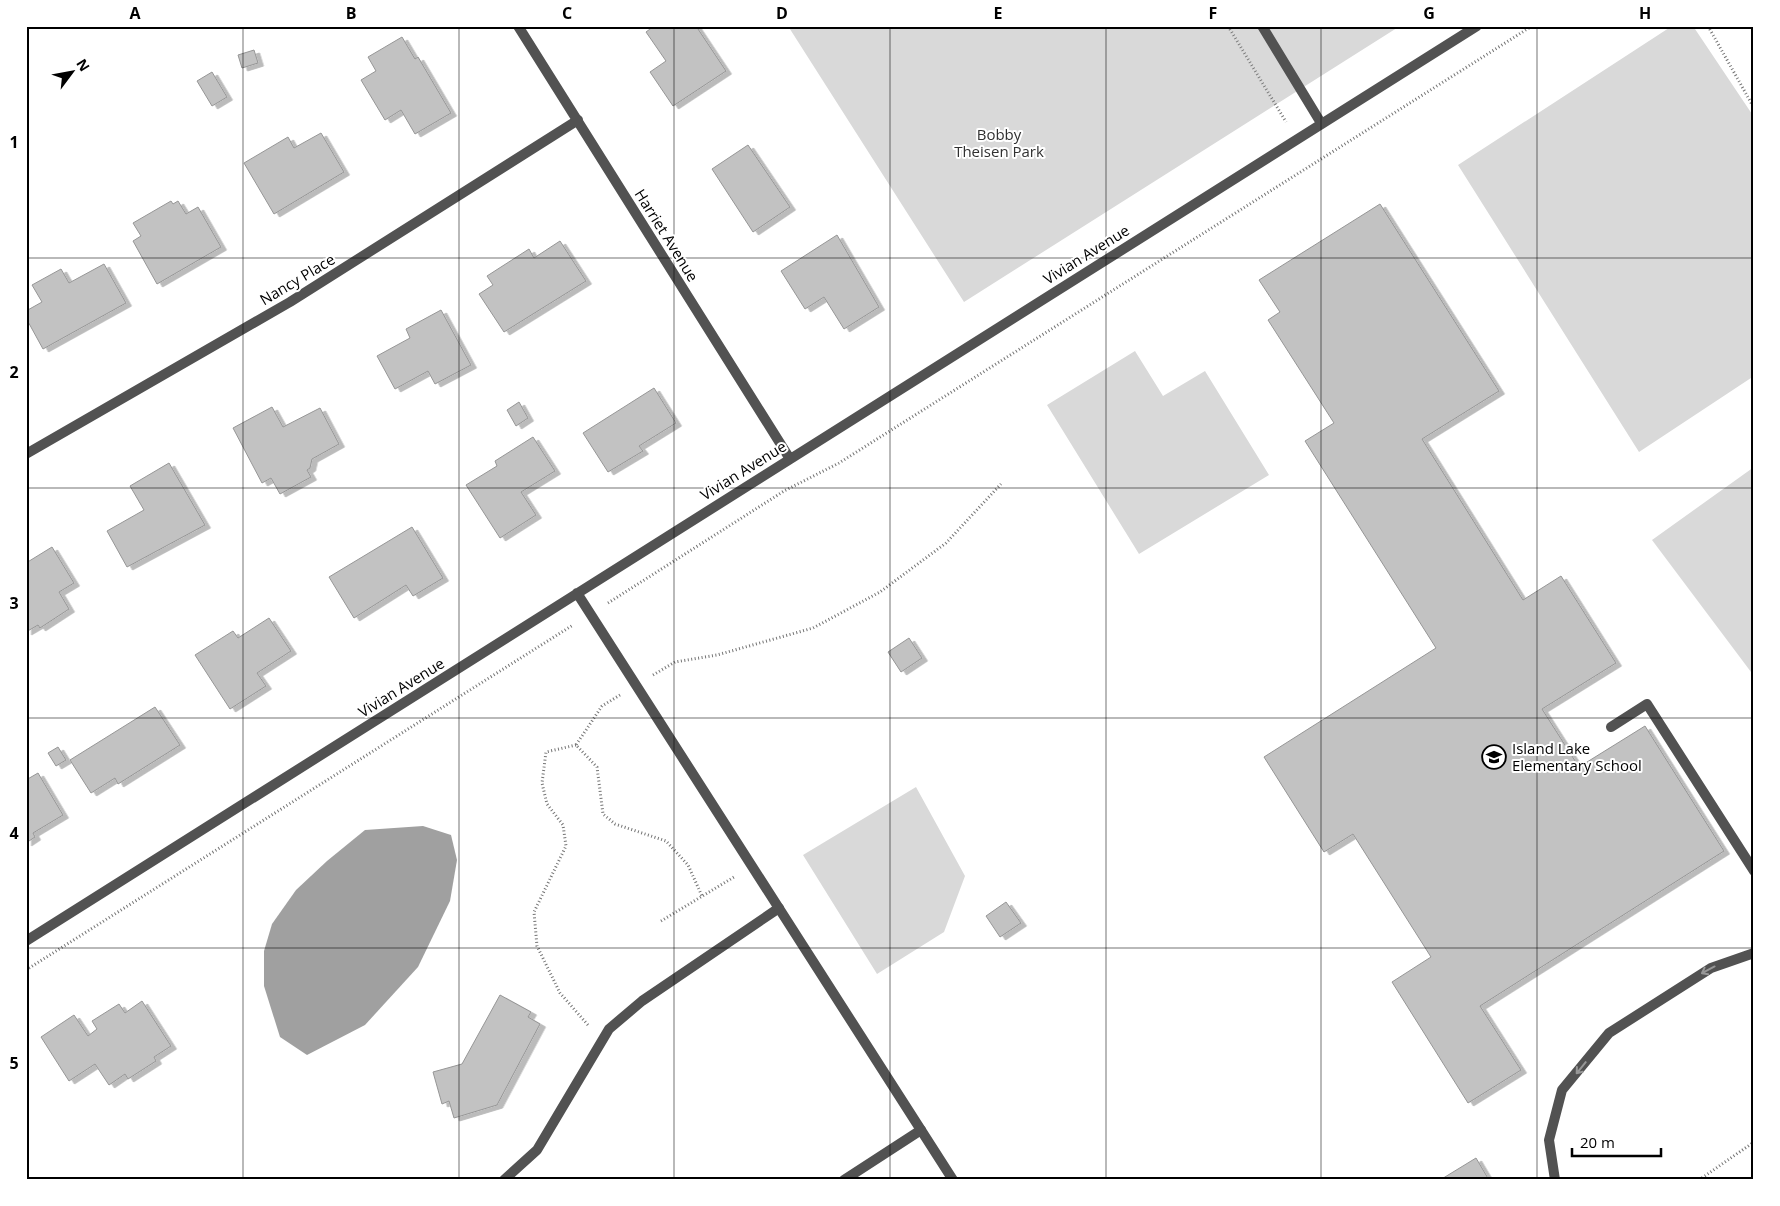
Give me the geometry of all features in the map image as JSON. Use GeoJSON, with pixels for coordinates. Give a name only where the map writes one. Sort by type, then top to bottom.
{"type":"FeatureCollection","features":[{"type":"Feature","properties":{"kind":"street","name":"Harriet Avenue"},"geometry":{"type":"LineString","coordinates":[[518,26],[790,459]]}},
{"type":"Feature","properties":{"kind":"street"},"geometry":{"type":"LineString","coordinates":[[1262,26],[1321,123]]}},
{"type":"Feature","properties":{"kind":"street","name":"Vivian Avenue"},"geometry":{"type":"LineString","coordinates":[[26,941],[1477,26]]}},
{"type":"Feature","properties":{"kind":"street","name":"Nancy Place"},"geometry":{"type":"LineString","coordinates":[[26,454],[290,302],[578,120]]}},
{"type":"Feature","properties":{"kind":"street"},"geometry":{"type":"LineString","coordinates":[[577,593],[953,1180]]}},
{"type":"Feature","properties":{"kind":"street"},"geometry":{"type":"LineString","coordinates":[[1611,727],[1647,704],[1754,871]]}},
{"type":"Feature","properties":{"kind":"street"},"geometry":{"type":"LineString","coordinates":[[504,1180],[537,1150],[609,1029],[642,1001],[779,908]]}},
{"type":"Feature","properties":{"kind":"street"},"geometry":{"type":"LineString","coordinates":[[1556,1180],[1548,1140],[1562,1090],[1609,1033],[1711,968],[1754,953]]}},
{"type":"Feature","properties":{"kind":"street"},"geometry":{"type":"LineString","coordinates":[[844,1180],[921,1130]]}},
{"type":"Feature","properties":{"kind":"path"},"geometry":{"type":"LineString","coordinates":[[1228,26],[1272,99]]}},
{"type":"Feature","properties":{"kind":"path"},"geometry":{"type":"LineString","coordinates":[[26,970],[784,491],[838,464],[1532,26]]}},
{"type":"Feature","properties":{"kind":"path"},"geometry":{"type":"LineString","coordinates":[[1708,26],[1754,108]]}},
{"type":"Feature","properties":{"kind":"path"},"geometry":{"type":"LineString","coordinates":[[602,1041],[560,993],[538,946],[534,912],[566,846],[563,825],[547,804],[545,798],[542,783],[546,752],[576,745],[602,706],[675,662],[717,655],[813,628],[880,592],[946,543],[1001,484]]}},
{"type":"Feature","properties":{"kind":"path"},"geometry":{"type":"LineString","coordinates":[[576,745],[597,767],[603,814],[615,824],[666,840],[688,865],[702,896]]}},
{"type":"Feature","properties":{"kind":"path"},"geometry":{"type":"LineString","coordinates":[[661,921],[752,866]]}},
{"type":"Feature","properties":{"kind":"path"},"geometry":{"type":"LineString","coordinates":[[1699,1180],[1754,1142]]}},
{"type":"Feature","properties":{"kind":"green space","name":"Bobby Theisen Park"},"geometry":{"type":"Polygon","coordinates":[[[788,26],[1400,26],[964,302],[788,26]]]}},
{"type":"Feature","properties":{"kind":"green space"},"geometry":{"type":"Polygon","coordinates":[[[1672,26],[1693,26],[1754,117],[1754,376],[1639,452],[1458,165],[1672,26]]]}},
{"type":"Feature","properties":{"kind":"green space"},"geometry":{"type":"Polygon","coordinates":[[[1135,351],[1163,396],[1205,371],[1269,475],[1139,554],[1047,405],[1135,351]]]}},
{"type":"Feature","properties":{"kind":"green space"},"geometry":{"type":"Polygon","coordinates":[[[1754,467],[1754,676],[1652,540],[1754,467]]]}},
{"type":"Feature","properties":{"kind":"green space"},"geometry":{"type":"Polygon","coordinates":[[[916,787],[965,876],[944,932],[877,974],[803,855],[916,787]]]}},
{"type":"Feature","properties":{"kind":"shaded area"},"geometry":{"type":"Polygon","coordinates":[[[423,826],[451,835],[457,860],[450,901],[418,967],[365,1025],[307,1055],[280,1037],[264,986],[264,951],[272,924],[296,890],[327,861],[365,830],[423,826]]]}},
{"type":"Feature","properties":{"kind":"building"},"geometry":{"type":"Polygon","coordinates":[[[654,26],[696,26],[726,71],[673,106],[650,72],[666,61],[646,32],[654,26]]]}},
{"type":"Feature","properties":{"kind":"building"},"geometry":{"type":"Polygon","coordinates":[[[402,37],[415,59],[418,57],[451,113],[415,134],[401,110],[385,120],[361,80],[376,71],[368,57],[402,37]]]}},
{"type":"Feature","properties":{"kind":"building"},"geometry":{"type":"Polygon","coordinates":[[[254,50],[258,63],[242,68],[238,55],[254,50]]]}},
{"type":"Feature","properties":{"kind":"building"},"geometry":{"type":"Polygon","coordinates":[[[212,72],[227,97],[212,106],[197,81],[212,72]]]}},
{"type":"Feature","properties":{"kind":"building"},"geometry":{"type":"Polygon","coordinates":[[[321,133],[344,172],[274,214],[244,163],[288,137],[294,148],[321,133]]]}},
{"type":"Feature","properties":{"kind":"building"},"geometry":{"type":"Polygon","coordinates":[[[748,145],[790,207],[753,232],[712,169],[748,145]]]}},
{"type":"Feature","properties":{"kind":"building"},"geometry":{"type":"Polygon","coordinates":[[[171,201],[173,204],[178,201],[186,214],[198,207],[221,247],[157,284],[133,241],[141,236],[133,223],[171,201]]]}},
{"type":"Feature","properties":{"kind":"building"},"geometry":{"type":"Polygon","coordinates":[[[1380,204],[1499,391],[1422,439],[1523,600],[1561,576],[1616,663],[1542,709],[1579,767],[1645,726],[1724,851],[1480,1006],[1521,1070],[1468,1103],[1392,982],[1431,957],[1353,834],[1324,852],[1264,757],[1436,648],[1305,441],[1334,423],[1268,320],[1280,312],[1259,280],[1380,204]]]}},
{"type":"Feature","properties":{"kind":"building"},"geometry":{"type":"Polygon","coordinates":[[[837,235],[879,307],[844,329],[824,297],[805,309],[781,271],[837,235]]]}},
{"type":"Feature","properties":{"kind":"building"},"geometry":{"type":"Polygon","coordinates":[[[560,241],[586,281],[504,332],[479,294],[493,285],[487,276],[529,249],[534,258],[560,241]]]}},
{"type":"Feature","properties":{"kind":"building"},"geometry":{"type":"Polygon","coordinates":[[[104,264],[126,303],[43,349],[26,318],[26,311],[42,302],[32,285],[61,269],[69,283],[104,264]]]}},
{"type":"Feature","properties":{"kind":"building"},"geometry":{"type":"Polygon","coordinates":[[[441,310],[471,365],[435,384],[428,371],[395,389],[377,356],[410,338],[406,329],[441,310]]]}},
{"type":"Feature","properties":{"kind":"building"},"geometry":{"type":"Polygon","coordinates":[[[654,388],[676,423],[639,446],[643,451],[608,472],[583,433],[654,388]]]}},
{"type":"Feature","properties":{"kind":"building"},"geometry":{"type":"Polygon","coordinates":[[[519,402],[528,418],[516,426],[507,410],[519,402]]]}},
{"type":"Feature","properties":{"kind":"building"},"geometry":{"type":"Polygon","coordinates":[[[272,407],[283,427],[320,408],[339,444],[312,459],[310,468],[307,470],[311,477],[280,494],[271,478],[262,483],[233,428],[272,407]]]}},
{"type":"Feature","properties":{"kind":"building"},"geometry":{"type":"Polygon","coordinates":[[[533,437],[555,471],[521,492],[536,515],[500,538],[466,485],[497,466],[495,461],[533,437]]]}},
{"type":"Feature","properties":{"kind":"building"},"geometry":{"type":"Polygon","coordinates":[[[169,463],[205,525],[127,567],[107,531],[144,510],[130,486],[169,463]]]}},
{"type":"Feature","properties":{"kind":"building"},"geometry":{"type":"Polygon","coordinates":[[[412,527],[443,578],[413,596],[406,585],[354,618],[329,577],[412,527]]]}},
{"type":"Feature","properties":{"kind":"building"},"geometry":{"type":"Polygon","coordinates":[[[52,547],[74,583],[59,592],[69,609],[40,628],[38,625],[26,632],[26,563],[52,547]]]}},
{"type":"Feature","properties":{"kind":"building"},"geometry":{"type":"Polygon","coordinates":[[[269,618],[291,651],[257,673],[266,686],[230,709],[195,655],[233,631],[238,638],[269,618]]]}},
{"type":"Feature","properties":{"kind":"building"},"geometry":{"type":"Polygon","coordinates":[[[909,638],[922,658],[901,672],[888,652],[909,638]]]}},
{"type":"Feature","properties":{"kind":"building"},"geometry":{"type":"Polygon","coordinates":[[[155,707],[180,745],[118,784],[115,778],[91,793],[70,760],[155,707]]]}},
{"type":"Feature","properties":{"kind":"building"},"geometry":{"type":"Polygon","coordinates":[[[58,747],[66,760],[56,766],[48,753],[58,747]]]}},
{"type":"Feature","properties":{"kind":"building"},"geometry":{"type":"Polygon","coordinates":[[[38,773],[63,815],[33,833],[35,837],[26,843],[26,780],[38,773]]]}},
{"type":"Feature","properties":{"kind":"building"},"geometry":{"type":"Polygon","coordinates":[[[1006,902],[1021,923],[1000,937],[986,916],[1006,902]]]}},
{"type":"Feature","properties":{"kind":"building"},"geometry":{"type":"Polygon","coordinates":[[[500,995],[531,1012],[528,1017],[540,1024],[497,1105],[454,1118],[449,1101],[442,1104],[433,1072],[462,1064],[500,995]]]}},
{"type":"Feature","properties":{"kind":"building"},"geometry":{"type":"Polygon","coordinates":[[[142,1001],[171,1046],[154,1057],[156,1061],[128,1079],[125,1074],[109,1085],[95,1064],[69,1081],[41,1037],[74,1015],[88,1036],[97,1029],[92,1021],[119,1004],[125,1013],[142,1001]]]}},
{"type":"Feature","properties":{"kind":"building"},"geometry":{"type":"Polygon","coordinates":[[[1476,1158],[1489,1180],[1440,1180],[1476,1158]]]}},
{"type":"Feature","properties":{"kind":"place","name":"Island Lake Elementary School"},"geometry":{"type":"Point","coordinates":[1494,757]}}]}
